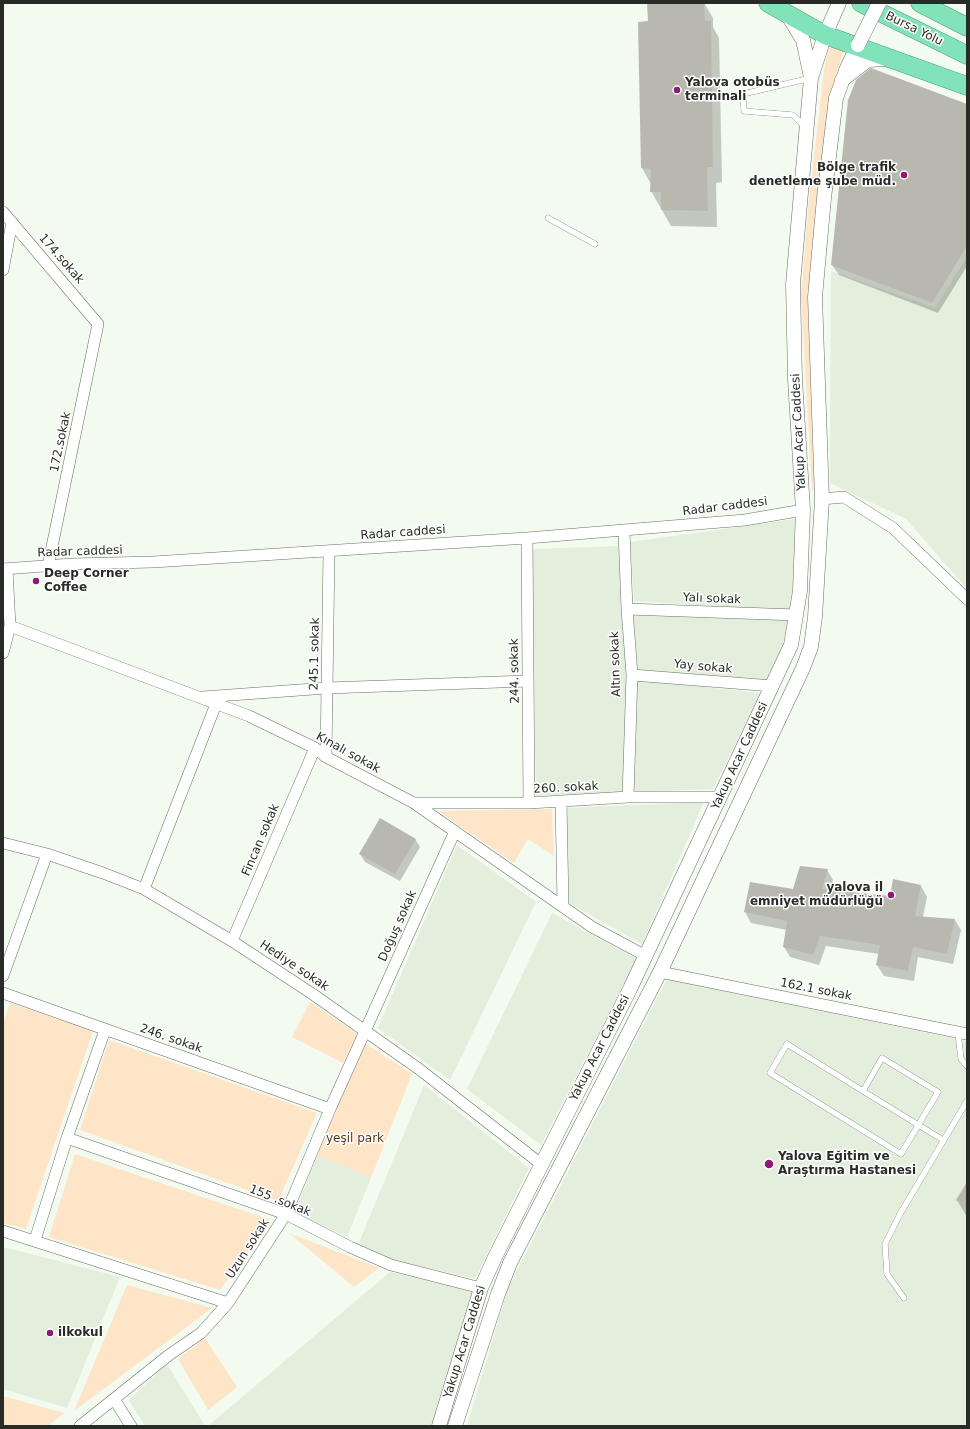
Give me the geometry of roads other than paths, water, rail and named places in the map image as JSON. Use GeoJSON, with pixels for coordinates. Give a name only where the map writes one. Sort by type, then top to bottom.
{"type":"FeatureCollection","features":[{"type":"Feature","properties":{"kind":"highway"},"geometry":{"type":"LineString","coordinates":[[768,3],[825,35],[858,45],[967,86]]}},
{"type":"Feature","properties":{"kind":"highway","name":"Bursa Yolu"},"geometry":{"type":"LineString","coordinates":[[861,3],[967,55]]}},
{"type":"Feature","properties":{"kind":"highway"},"geometry":{"type":"LineString","coordinates":[[920,3],[967,28]]}},
{"type":"Feature","properties":{"kind":"street","name":"Yakup Acar Caddesi"},"geometry":{"type":"LineString","coordinates":[[439,1426],[481,1288],[541,1164],[646,956],[791,645],[800,592],[803,510],[795,379],[792,284],[808,130],[811,78],[825,35],[839,3]]}},
{"type":"Feature","properties":{"kind":"street","name":"Yakup Acar Caddesi"},"geometry":{"type":"LineString","coordinates":[[455,1426],[498,1294],[510,1264],[660,972],[803,668],[811,647],[815,617],[822,500],[815,297],[826,182],[836,98],[858,45],[879,3]]}},
{"type":"Feature","properties":{"kind":"street"},"geometry":{"type":"LineString","coordinates":[[786,13],[803,40],[811,78]]}},
{"type":"Feature","properties":{"kind":"street"},"geometry":{"type":"LineString","coordinates":[[842,81],[868,60],[892,59]]}},
{"type":"Feature","properties":{"kind":"street","name":"174.sokak"},"geometry":{"type":"LineString","coordinates":[[3,212],[7,224],[98,324]]}},
{"type":"Feature","properties":{"kind":"street"},"geometry":{"type":"LineString","coordinates":[[3,270],[7,224]]}},
{"type":"Feature","properties":{"kind":"street","name":"172.sokak"},"geometry":{"type":"LineString","coordinates":[[48,566],[98,324]]}},
{"type":"Feature","properties":{"kind":"street"},"geometry":{"type":"LineString","coordinates":[[822,500],[844,497],[892,528],[967,599]]}},
{"type":"Feature","properties":{"kind":"street","name":"Radar caddesi"},"geometry":{"type":"LineString","coordinates":[[5,569],[153,562],[624,531],[745,520],[803,510]]}},
{"type":"Feature","properties":{"kind":"street","name":"Altın sokak"},"geometry":{"type":"LineString","coordinates":[[624,531],[627,609],[632,675],[628,797]]}},
{"type":"Feature","properties":{"kind":"street","name":"244. sokak"},"geometry":{"type":"LineString","coordinates":[[527,538],[529,803]]}},
{"type":"Feature","properties":{"kind":"street","name":"245.1 sokak"},"geometry":{"type":"LineString","coordinates":[[326,757],[329,551]]}},
{"type":"Feature","properties":{"kind":"street"},"geometry":{"type":"LineString","coordinates":[[3,653],[10,626],[5,569]]}},
{"type":"Feature","properties":{"kind":"street","name":"Yalı sokak"},"geometry":{"type":"LineString","coordinates":[[627,609],[797,615]]}},
{"type":"Feature","properties":{"kind":"street","name":"Kınalı sokak"},"geometry":{"type":"LineString","coordinates":[[10,626],[248,716],[314,748],[326,757],[414,803],[592,927],[646,956]]}},
{"type":"Feature","properties":{"kind":"street","name":"Yay sokak"},"geometry":{"type":"LineString","coordinates":[[632,675],[773,686]]}},
{"type":"Feature","properties":{"kind":"street"},"geometry":{"type":"LineString","coordinates":[[199,697],[327,688],[528,681]]}},
{"type":"Feature","properties":{"kind":"street"},"geometry":{"type":"LineString","coordinates":[[144,889],[216,704]]}},
{"type":"Feature","properties":{"kind":"street","name":"Fincan sokak"},"geometry":{"type":"LineString","coordinates":[[232,941],[314,748]]}},
{"type":"Feature","properties":{"kind":"street","name":"260. sokak"},"geometry":{"type":"LineString","coordinates":[[414,803],[529,803],[628,797],[721,797]]}},
{"type":"Feature","properties":{"kind":"street"},"geometry":{"type":"LineString","coordinates":[[561,801],[563,906]]}},
{"type":"Feature","properties":{"kind":"street","name":"Doğuş sokak"},"geometry":{"type":"LineString","coordinates":[[365,1031],[455,831]]}},
{"type":"Feature","properties":{"kind":"street","name":"Hediye sokak"},"geometry":{"type":"LineString","coordinates":[[3,843],[47,854],[144,889],[232,941],[419,1069],[541,1164]]}},
{"type":"Feature","properties":{"kind":"street"},"geometry":{"type":"LineString","coordinates":[[3,976],[47,854]]}},
{"type":"Feature","properties":{"kind":"street","name":"162.1 sokak"},"geometry":{"type":"LineString","coordinates":[[660,972],[963,1033]]}},
{"type":"Feature","properties":{"kind":"street","name":"246. sokak"},"geometry":{"type":"LineString","coordinates":[[3,993],[330,1109]]}},
{"type":"Feature","properties":{"kind":"street"},"geometry":{"type":"LineString","coordinates":[[35,1240],[105,1030]]}},
{"type":"Feature","properties":{"kind":"street","name":"Uzun sokak"},"geometry":{"type":"LineString","coordinates":[[80,1426],[169,1355],[201,1333],[228,1303],[286,1214],[330,1109],[365,1031]]}},
{"type":"Feature","properties":{"kind":"street","name":"155 .sokak"},"geometry":{"type":"LineString","coordinates":[[68,1138],[286,1214],[350,1247],[391,1265],[481,1288]]}},
{"type":"Feature","properties":{"kind":"street"},"geometry":{"type":"LineString","coordinates":[[3,1231],[228,1303]]}},
{"type":"Feature","properties":{"kind":"street"},"geometry":{"type":"LineString","coordinates":[[114,1399],[131,1426]]}},
{"type":"Feature","properties":{"kind":"lane"},"geometry":{"type":"LineString","coordinates":[[808,130],[792,115],[744,111],[743,94],[811,78]]}},
{"type":"Feature","properties":{"kind":"lane"},"geometry":{"type":"LineString","coordinates":[[548,218],[595,244]]}},
{"type":"Feature","properties":{"kind":"lane"},"geometry":{"type":"LineString","coordinates":[[963,1033],[961,1059],[967,1066]]}},
{"type":"Feature","properties":{"kind":"lane"},"geometry":{"type":"LineString","coordinates":[[863,1091],[882,1058],[938,1092],[919,1125],[901,1154],[770,1073],[787,1044],[863,1091],[919,1125],[943,1140]]}},
{"type":"Feature","properties":{"kind":"lane"},"geometry":{"type":"LineString","coordinates":[[904,1298],[887,1274],[885,1244],[900,1214],[967,1101]]}},
{"type":"Feature","properties":{"kind":"place","name":"Yalova otobüs terminali"},"geometry":{"type":"Point","coordinates":[677,90]}},
{"type":"Feature","properties":{"kind":"place","name":"Bölge trafik denetleme şube müd."},"geometry":{"type":"Point","coordinates":[904,175]}},
{"type":"Feature","properties":{"kind":"place","name":"Deep Corner Coffee"},"geometry":{"type":"Point","coordinates":[36,581]}},
{"type":"Feature","properties":{"kind":"place","name":"yalova il emniyet müdürlüğü"},"geometry":{"type":"Point","coordinates":[891,895]}},
{"type":"Feature","properties":{"kind":"place","name":"Yalova Eğitim ve Araştırma Hastanesi"},"geometry":{"type":"Point","coordinates":[769,1164]}},
{"type":"Feature","properties":{"kind":"place","name":"ilkokul"},"geometry":{"type":"Point","coordinates":[50,1333]}},
{"type":"Feature","properties":{"kind":"park label","name":"yeşil park"},"geometry":{"type":"Point","coordinates":[355,1139]}}]}
